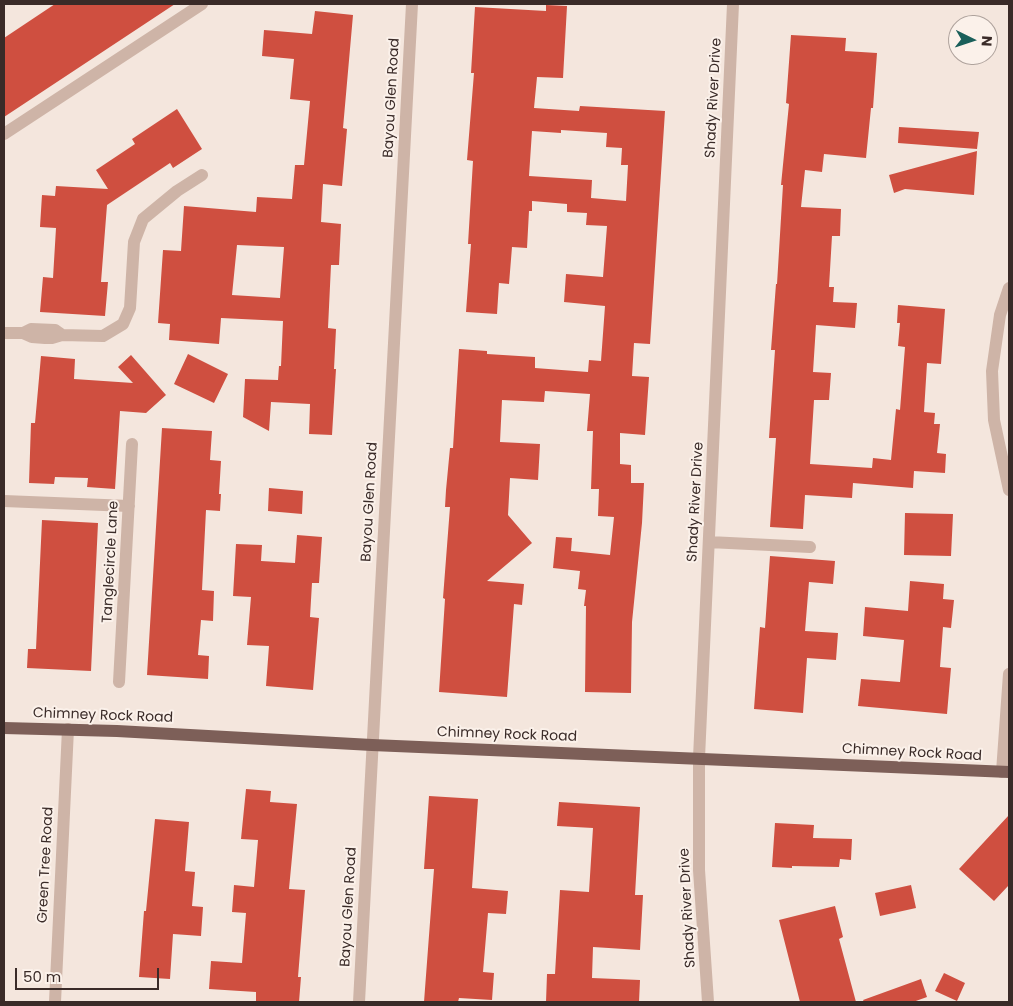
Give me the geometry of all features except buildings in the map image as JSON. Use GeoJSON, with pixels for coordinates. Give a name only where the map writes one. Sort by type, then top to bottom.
{"type":"FeatureCollection","features":[{"type":"Feature","properties":{"kind":"main road","name":"Chimney Rock Road"},"geometry":{"type":"LineString","coordinates":[[4,728],[68,729],[372,745],[1006,772]]}},
{"type":"Feature","properties":{"kind":"street"},"geometry":{"type":"LineString","coordinates":[[4,134],[202,4]]}},
{"type":"Feature","properties":{"kind":"street","name":"Bayou Glen Road"},"geometry":{"type":"LineString","coordinates":[[359,1002],[412,4]]}},
{"type":"Feature","properties":{"kind":"street","name":"Shady River Drive"},"geometry":{"type":"LineString","coordinates":[[708,1002],[699,870],[699,758],[733,4]]}},
{"type":"Feature","properties":{"kind":"street"},"geometry":{"type":"LineString","coordinates":[[4,333],[23,333],[32,337],[45,338],[62,335],[103,336],[123,324],[130,308],[134,242],[143,219],[177,191],[202,175]]}},
{"type":"Feature","properties":{"kind":"street"},"geometry":{"type":"LineString","coordinates":[[1009,288],[1005,316],[992,371],[994,420],[1009,490]]}},
{"type":"Feature","properties":{"kind":"street","name":"Tanglecircle Lane"},"geometry":{"type":"LineString","coordinates":[[119,682],[132,444]]}},
{"type":"Feature","properties":{"kind":"street"},"geometry":{"type":"LineString","coordinates":[[4,501],[129,506]]}},
{"type":"Feature","properties":{"kind":"street"},"geometry":{"type":"LineString","coordinates":[[709,542],[810,547]]}},
{"type":"Feature","properties":{"kind":"street"},"geometry":{"type":"LineString","coordinates":[[1006,772],[1009,674]]}},
{"type":"Feature","properties":{"kind":"street","name":"Green Tree Road"},"geometry":{"type":"LineString","coordinates":[[55,1002],[68,729]]}}]}
